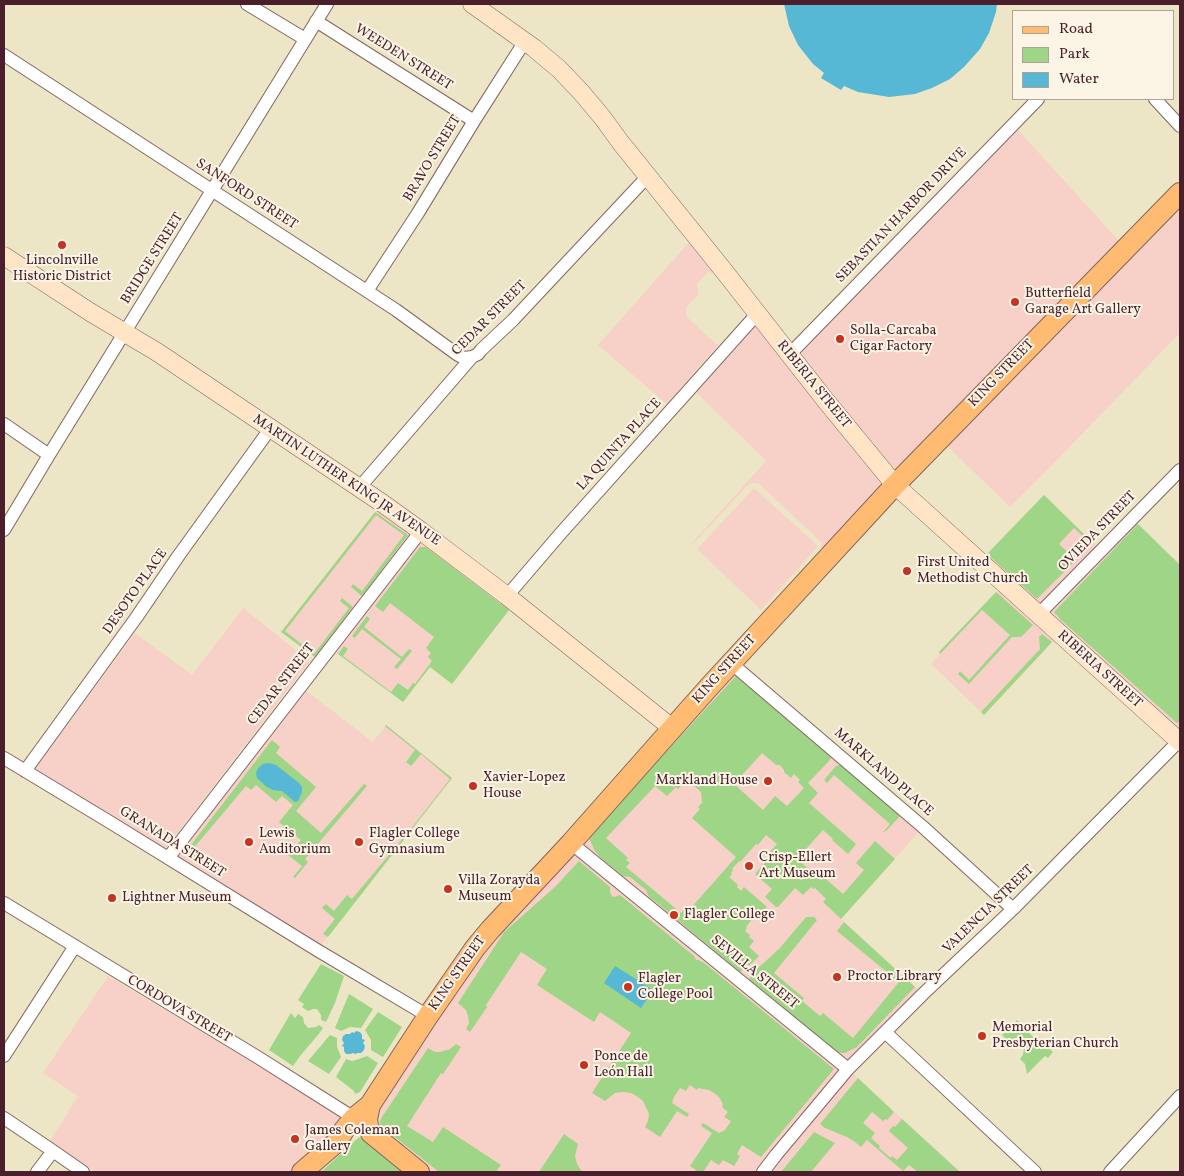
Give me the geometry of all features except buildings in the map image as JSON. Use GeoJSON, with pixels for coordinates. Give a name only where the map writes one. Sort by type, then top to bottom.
{"type":"FeatureCollection","features":[{"type":"Feature","properties":{"kind":"main road","name":"KING STREET"},"geometry":{"type":"LineString","coordinates":[[302,1172],[338,1141],[354,1118],[370,1105],[428,1016],[475,948],[490,930],[894,485],[1180,193]]}},
{"type":"Feature","properties":{"kind":"main road"},"geometry":{"type":"LineString","coordinates":[[370,1105],[367,1120],[371,1133]]}},
{"type":"Feature","properties":{"kind":"main road"},"geometry":{"type":"LineString","coordinates":[[338,1141],[350,1135],[366,1131],[419,1172]]}},
{"type":"Feature","properties":{"kind":"street"},"geometry":{"type":"LineString","coordinates":[[247,4],[305,39]]}},
{"type":"Feature","properties":{"kind":"street","name":"BRIDGE STREET"},"geometry":{"type":"LineString","coordinates":[[4,530],[327,4]]}},
{"type":"Feature","properties":{"kind":"street","name":"RIBERIA STREET"},"geometry":{"type":"LineString","coordinates":[[472,4],[525,41],[581,92],[894,485],[1180,741]]}},
{"type":"Feature","properties":{"kind":"street","name":"WEEDEN STREET"},"geometry":{"type":"LineString","coordinates":[[316,21],[474,121]]}},
{"type":"Feature","properties":{"kind":"street","name":"BRAVO STREET"},"geometry":{"type":"LineString","coordinates":[[367,291],[525,41]]}},
{"type":"Feature","properties":{"kind":"street","name":"SANFORD STREET"},"geometry":{"type":"LineString","coordinates":[[4,54],[396,310],[458,355],[464,358],[472,357]]}},
{"type":"Feature","properties":{"kind":"street","name":"SEBASTIAN HARBOR DRIVE"},"geometry":{"type":"LineString","coordinates":[[789,355],[1037,100]]}},
{"type":"Feature","properties":{"kind":"street"},"geometry":{"type":"LineString","coordinates":[[1156,100],[1180,126]]}},
{"type":"Feature","properties":{"kind":"street","name":"CEDAR STREET"},"geometry":{"type":"LineString","coordinates":[[359,488],[472,357],[478,354],[513,320],[648,176]]}},
{"type":"Feature","properties":{"kind":"street","name":"MARTIN LUTHER KING JR AVENUE"},"geometry":{"type":"LineString","coordinates":[[4,256],[157,352],[421,531],[507,596],[672,728]]}},
{"type":"Feature","properties":{"kind":"street","name":"LA QUINTA PLACE"},"geometry":{"type":"LineString","coordinates":[[507,596],[757,314]]}},
{"type":"Feature","properties":{"kind":"street"},"geometry":{"type":"LineString","coordinates":[[4,424],[49,455]]}},
{"type":"Feature","properties":{"kind":"street","name":"DESOTO PLACE"},"geometry":{"type":"LineString","coordinates":[[25,771],[270,429]]}},
{"type":"Feature","properties":{"kind":"street","name":"OVIEDA STREET"},"geometry":{"type":"LineString","coordinates":[[1038,615],[1180,470]]}},
{"type":"Feature","properties":{"kind":"street","name":"CEDAR STREET"},"geometry":{"type":"LineString","coordinates":[[168,858],[421,531]]}},
{"type":"Feature","properties":{"kind":"street","name":"MARKLAND PLACE"},"geometry":{"type":"LineString","coordinates":[[731,663],[923,828],[1012,908]]}},
{"type":"Feature","properties":{"kind":"street","name":"VALENCIA STREET"},"geometry":{"type":"LineString","coordinates":[[763,1172],[848,1069],[1180,741]]}},
{"type":"Feature","properties":{"kind":"street","name":"GRANADA STREET"},"geometry":{"type":"LineString","coordinates":[[4,758],[428,1016]]}},
{"type":"Feature","properties":{"kind":"street","name":"SEVILLA STREET"},"geometry":{"type":"LineString","coordinates":[[571,843],[848,1069]]}},
{"type":"Feature","properties":{"kind":"street","name":"CORDOVA STREET"},"geometry":{"type":"LineString","coordinates":[[4,903],[354,1118]]}},
{"type":"Feature","properties":{"kind":"street"},"geometry":{"type":"LineString","coordinates":[[4,1056],[75,946]]}},
{"type":"Feature","properties":{"kind":"street"},"geometry":{"type":"LineString","coordinates":[[885,1032],[1035,1172]]}},
{"type":"Feature","properties":{"kind":"street"},"geometry":{"type":"LineString","coordinates":[[1110,1172],[1180,1096]]}},
{"type":"Feature","properties":{"kind":"street"},"geometry":{"type":"LineString","coordinates":[[4,1118],[83,1172]]}},
{"type":"Feature","properties":{"kind":"street"},"geometry":{"type":"LineString","coordinates":[[37,1172],[53,1150]]}},
{"type":"Feature","properties":{"kind":"shaded area"},"geometry":{"type":"Polygon","coordinates":[[[1018,130],[1121,243],[894,475],[798,356],[1018,130]]]}},
{"type":"Feature","properties":{"kind":"shaded area"},"geometry":{"type":"Polygon","coordinates":[[[1180,203],[1180,333],[1010,507],[945,444],[1180,203]]]}},
{"type":"Feature","properties":{"kind":"shaded area"},"geometry":{"type":"Polygon","coordinates":[[[691,240],[718,274],[708,272],[697,284],[699,294],[686,308],[687,317],[716,344],[719,344],[667,404],[598,345],[691,240]]]}},
{"type":"Feature","properties":{"kind":"shaded area"},"geometry":{"type":"Polygon","coordinates":[[[757,325],[885,484],[822,551],[821,542],[758,483],[750,483],[692,543],[766,461],[696,392],[757,325]]]}},
{"type":"Feature","properties":{"kind":"shaded area"},"geometry":{"type":"Polygon","coordinates":[[[754,488],[818,546],[761,610],[697,549],[754,488]]]}},
{"type":"Feature","properties":{"kind":"shaded area"},"geometry":{"type":"Polygon","coordinates":[[[1044,495],[1101,550],[1133,519],[1180,565],[1180,740],[1060,634],[984,715],[931,664],[940,654],[939,652],[1004,584],[980,562],[1044,495]]]}},
{"type":"Feature","properties":{"kind":"shaded area"},"geometry":{"type":"Polygon","coordinates":[[[382,503],[515,602],[452,684],[430,667],[403,702],[330,648],[320,661],[281,632],[382,503]]]}},
{"type":"Feature","properties":{"kind":"shaded area"},"geometry":{"type":"Polygon","coordinates":[[[243,608],[310,661],[165,849],[35,769],[135,633],[192,675],[243,608]]]}},
{"type":"Feature","properties":{"kind":"shaded area","name":"Flagler College"},"geometry":{"type":"Polygon","coordinates":[[[731,663],[923,827],[841,919],[923,994],[848,1069],[959,1171],[419,1172],[371,1133],[368,1112],[428,1016],[731,663]]]}},
{"type":"Feature","properties":{"kind":"shaded area"},"geometry":{"type":"Polygon","coordinates":[[[300,686],[373,742],[386,725],[452,778],[317,950],[168,858],[300,686]]]}},
{"type":"Feature","properties":{"kind":"shaded area"},"geometry":{"type":"Polygon","coordinates":[[[108,976],[344,1119],[328,1139],[291,1172],[95,1172],[50,1141],[78,1096],[43,1073],[108,976]]]}},
{"type":"Feature","properties":{"kind":"green space"},"geometry":{"type":"Polygon","coordinates":[[[1044,495],[1093,543],[1091,544],[1074,528],[1059,544],[1076,560],[1037,599],[987,554],[1044,495]]]}},
{"type":"Feature","properties":{"kind":"green space"},"geometry":{"type":"Polygon","coordinates":[[[375,512],[408,535],[362,596],[351,587],[353,584],[362,591],[404,535],[376,515],[285,631],[314,654],[349,608],[340,601],[342,598],[353,607],[315,657],[281,632],[375,512]]]}},
{"type":"Feature","properties":{"kind":"green space"},"geometry":{"type":"Polygon","coordinates":[[[1138,524],[1180,565],[1180,721],[1177,723],[1054,612],[1138,524]]]}},
{"type":"Feature","properties":{"kind":"green space"},"geometry":{"type":"Polygon","coordinates":[[[420,547],[426,547],[509,610],[452,684],[430,667],[403,702],[338,654],[344,646],[348,649],[343,656],[391,692],[398,683],[408,690],[413,683],[415,684],[432,661],[428,657],[431,653],[426,648],[434,637],[390,603],[383,612],[375,606],[420,547]]]}},
{"type":"Feature","properties":{"kind":"green space"},"geometry":{"type":"Polygon","coordinates":[[[996,592],[1033,625],[1021,637],[1012,637],[969,684],[958,674],[960,671],[969,680],[1010,635],[982,610],[940,654],[939,652],[996,592]]]}},
{"type":"Feature","properties":{"kind":"green space"},"geometry":{"type":"Polygon","coordinates":[[[367,616],[370,619],[364,627],[402,657],[409,649],[412,651],[397,669],[394,667],[401,659],[362,629],[355,638],[352,636],[367,616]]]}},
{"type":"Feature","properties":{"kind":"green space"},"geometry":{"type":"Polygon","coordinates":[[[1042,634],[1052,642],[984,715],[981,712],[1040,649],[1039,637],[1042,634]]]}},
{"type":"Feature","properties":{"kind":"green space"},"geometry":{"type":"Polygon","coordinates":[[[737,675],[832,756],[808,783],[818,793],[809,803],[856,844],[848,854],[823,830],[797,859],[818,877],[820,874],[843,894],[864,870],[856,863],[875,841],[895,859],[841,919],[823,902],[826,899],[815,888],[811,887],[803,895],[795,888],[778,907],[775,907],[765,897],[772,889],[755,874],[770,857],[768,854],[777,844],[766,835],[758,845],[756,844],[739,861],[732,869],[732,875],[729,877],[738,885],[737,887],[741,891],[744,887],[767,907],[759,916],[756,914],[746,927],[745,931],[754,941],[749,947],[759,956],[740,972],[649,897],[646,890],[630,877],[623,876],[602,859],[595,851],[589,838],[737,675]],[[762,753],[734,784],[763,810],[775,796],[787,806],[804,788],[794,774],[791,778],[780,765],[776,765],[762,753]],[[692,784],[682,785],[678,789],[676,787],[667,796],[655,786],[606,838],[628,858],[626,860],[630,863],[626,867],[681,913],[687,906],[690,909],[736,857],[692,818],[700,809],[698,807],[702,803],[701,792],[692,784]]]}},
{"type":"Feature","properties":{"kind":"green space"},"geometry":{"type":"Polygon","coordinates":[[[386,725],[452,778],[328,937],[323,934],[335,919],[322,908],[326,904],[334,911],[347,895],[352,899],[450,779],[421,754],[411,766],[406,762],[415,750],[386,725]]]}},
{"type":"Feature","properties":{"kind":"green space"},"geometry":{"type":"Polygon","coordinates":[[[272,740],[280,747],[276,753],[316,787],[296,811],[321,833],[364,784],[367,786],[305,859],[308,862],[295,878],[293,877],[302,866],[288,855],[301,840],[279,822],[293,805],[282,796],[276,802],[256,785],[251,790],[246,786],[192,850],[222,868],[217,875],[184,854],[272,740]]]}},
{"type":"Feature","properties":{"kind":"green space"},"geometry":{"type":"Polygon","coordinates":[[[842,764],[901,815],[886,831],[883,832],[890,824],[834,775],[827,783],[824,780],[836,766],[842,764]]]}},
{"type":"Feature","properties":{"kind":"green space"},"geometry":{"type":"Polygon","coordinates":[[[579,861],[610,887],[612,896],[620,895],[694,956],[696,960],[703,962],[834,1069],[761,1157],[742,1145],[737,1154],[740,1156],[734,1166],[723,1160],[719,1165],[711,1160],[703,1172],[695,1172],[696,1170],[690,1166],[712,1133],[701,1126],[703,1123],[719,1133],[725,1130],[731,1121],[724,1117],[728,1112],[722,1107],[721,1100],[709,1090],[698,1088],[697,1090],[690,1085],[686,1091],[680,1088],[672,1103],[689,1114],[687,1117],[677,1111],[660,1137],[645,1127],[649,1114],[643,1101],[638,1097],[631,1093],[623,1092],[615,1093],[605,1101],[592,1093],[631,1033],[600,1012],[594,1022],[537,985],[547,969],[521,952],[470,1032],[466,1029],[469,1023],[468,1016],[466,1010],[458,1003],[504,932],[556,886],[579,861]]]}},
{"type":"Feature","properties":{"kind":"green space"},"geometry":{"type":"Polygon","coordinates":[[[806,917],[814,917],[817,920],[774,973],[804,998],[802,1001],[820,1016],[823,1013],[853,1038],[899,982],[837,931],[844,922],[915,987],[857,1047],[845,1053],[836,1051],[749,979],[780,948],[806,917]]]}},
{"type":"Feature","properties":{"kind":"green space"},"geometry":{"type":"Polygon","coordinates":[[[321,964],[344,976],[326,1022],[321,1020],[321,1015],[317,1009],[308,1011],[302,1007],[304,1004],[298,1000],[321,964]]]}},
{"type":"Feature","properties":{"kind":"green space"},"geometry":{"type":"Polygon","coordinates":[[[349,994],[373,1009],[361,1028],[350,1027],[341,1031],[335,1028],[349,994]]]}},
{"type":"Feature","properties":{"kind":"green space"},"geometry":{"type":"Polygon","coordinates":[[[378,1012],[402,1027],[383,1057],[371,1050],[371,1040],[365,1030],[378,1012]]]}},
{"type":"Feature","properties":{"kind":"green space"},"geometry":{"type":"Polygon","coordinates":[[[291,1013],[295,1018],[298,1014],[303,1017],[304,1023],[308,1028],[319,1025],[323,1028],[293,1066],[269,1050],[291,1013]]]}},
{"type":"Feature","properties":{"kind":"green space"},"geometry":{"type":"Polygon","coordinates":[[[1017,1020],[1037,1041],[1039,1039],[1053,1052],[1048,1058],[1045,1056],[1027,1074],[1025,1064],[1020,1059],[1024,1048],[1020,1045],[1014,1045],[1010,1049],[1003,1041],[1005,1038],[1002,1035],[1017,1020]]]}},
{"type":"Feature","properties":{"kind":"green space"},"geometry":{"type":"Polygon","coordinates":[[[330,1035],[337,1038],[337,1047],[341,1057],[329,1074],[308,1061],[330,1035]]]}},
{"type":"Feature","properties":{"kind":"green space"},"geometry":{"type":"Polygon","coordinates":[[[456,1044],[461,1047],[443,1074],[441,1073],[407,1126],[433,1142],[443,1127],[501,1165],[496,1172],[439,1172],[380,1125],[382,1117],[428,1048],[435,1052],[440,1052],[450,1049],[456,1044]]]}},
{"type":"Feature","properties":{"kind":"green space"},"geometry":{"type":"Polygon","coordinates":[[[367,1056],[378,1063],[360,1092],[355,1094],[354,1091],[336,1077],[346,1059],[352,1061],[367,1056]]]}},
{"type":"Feature","properties":{"kind":"green space"},"geometry":{"type":"Polygon","coordinates":[[[858,1078],[894,1112],[887,1120],[883,1121],[872,1112],[863,1123],[875,1133],[871,1138],[880,1146],[879,1148],[891,1158],[892,1156],[897,1160],[908,1148],[889,1131],[902,1119],[959,1171],[918,1172],[909,1165],[903,1171],[867,1140],[861,1147],[847,1137],[820,1124],[858,1078]]]}},
{"type":"Feature","properties":{"kind":"green space"},"geometry":{"type":"Polygon","coordinates":[[[814,1132],[835,1143],[811,1172],[781,1172],[814,1132]]]}},
{"type":"Feature","properties":{"kind":"green space"},"geometry":{"type":"Polygon","coordinates":[[[564,1134],[578,1144],[575,1156],[582,1172],[539,1172],[564,1134]]]}},
{"type":"Feature","properties":{"kind":"green space"},"geometry":{"type":"Polygon","coordinates":[[[361,1137],[364,1138],[407,1172],[321,1172],[361,1137]]]}},
{"type":"Feature","properties":{"kind":"water"},"geometry":{"type":"Polygon","coordinates":[[[784,4],[997,4],[989,33],[980,49],[964,67],[950,79],[932,88],[915,94],[889,97],[858,92],[844,86],[841,90],[821,78],[824,73],[813,64],[798,45],[789,26],[784,4]]]}},
{"type":"Feature","properties":{"kind":"water"},"geometry":{"type":"Polygon","coordinates":[[[263,764],[276,765],[299,783],[302,787],[302,792],[298,801],[295,802],[282,791],[267,787],[257,778],[258,768],[263,764]]]}},
{"type":"Feature","properties":{"kind":"water","name":"Flagler College Pool"},"geometry":{"type":"Polygon","coordinates":[[[615,966],[653,990],[641,1008],[604,983],[615,966]]]}},
{"type":"Feature","properties":{"kind":"water"},"geometry":{"type":"Polygon","coordinates":[[[356,1031],[360,1032],[362,1039],[365,1040],[363,1043],[365,1046],[364,1050],[361,1053],[346,1054],[342,1046],[344,1043],[342,1040],[343,1036],[356,1031]]]}},
{"type":"Feature","properties":{"kind":"place","name":"Lincolnville Historic District"},"geometry":{"type":"Point","coordinates":[62,245]}},
{"type":"Feature","properties":{"kind":"place","name":"Butterfield Garage Art Gallery"},"geometry":{"type":"Point","coordinates":[1015,302]}},
{"type":"Feature","properties":{"kind":"place","name":"Solla-Carcaba Cigar Factory"},"geometry":{"type":"Point","coordinates":[840,339]}},
{"type":"Feature","properties":{"kind":"place","name":"First United Methodist Church"},"geometry":{"type":"Point","coordinates":[907,571]}},
{"type":"Feature","properties":{"kind":"place","name":"Markland House"},"geometry":{"type":"Point","coordinates":[768,781]}},
{"type":"Feature","properties":{"kind":"place","name":"Xavier-Lopez House"},"geometry":{"type":"Point","coordinates":[473,786]}},
{"type":"Feature","properties":{"kind":"place","name":"Lewis Auditorium"},"geometry":{"type":"Point","coordinates":[249,842]}},
{"type":"Feature","properties":{"kind":"place","name":"Flagler College Gymnasium"},"geometry":{"type":"Point","coordinates":[359,842]}},
{"type":"Feature","properties":{"kind":"place","name":"Crisp-Ellert Art Museum"},"geometry":{"type":"Point","coordinates":[749,866]}},
{"type":"Feature","properties":{"kind":"place","name":"Villa Zorayda Museum"},"geometry":{"type":"Point","coordinates":[448,889]}},
{"type":"Feature","properties":{"kind":"place","name":"Lightner Museum"},"geometry":{"type":"Point","coordinates":[112,898]}},
{"type":"Feature","properties":{"kind":"place","name":"Flagler College"},"geometry":{"type":"Point","coordinates":[674,915]}},
{"type":"Feature","properties":{"kind":"place","name":"Proctor Library"},"geometry":{"type":"Point","coordinates":[837,977]}},
{"type":"Feature","properties":{"kind":"place","name":"Flagler College Pool"},"geometry":{"type":"Point","coordinates":[628,987]}},
{"type":"Feature","properties":{"kind":"place","name":"Memorial Presbyterian Church"},"geometry":{"type":"Point","coordinates":[982,1036]}},
{"type":"Feature","properties":{"kind":"place","name":"Ponce de León Hall"},"geometry":{"type":"Point","coordinates":[584,1065]}},
{"type":"Feature","properties":{"kind":"place","name":"James Coleman Gallery"},"geometry":{"type":"Point","coordinates":[295,1139]}}]}
